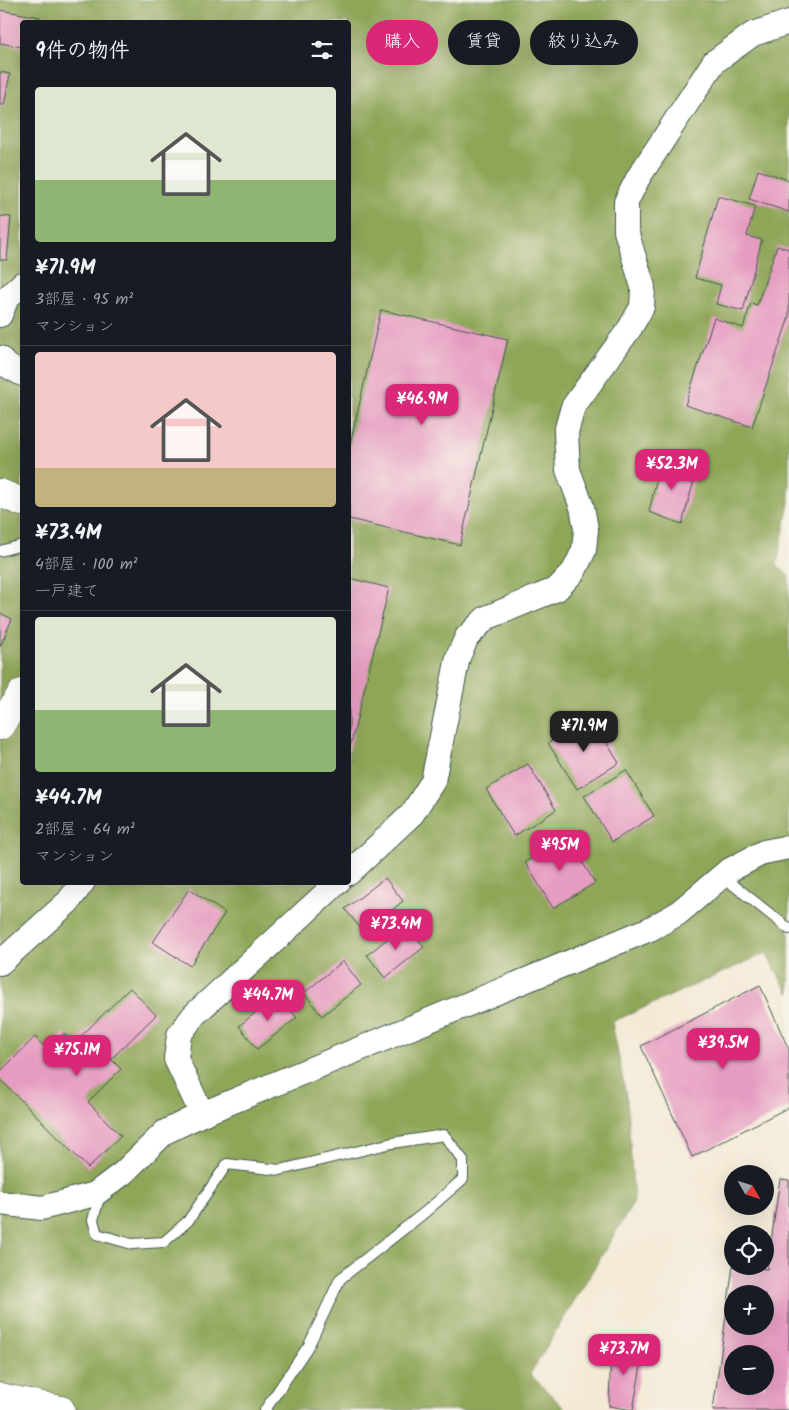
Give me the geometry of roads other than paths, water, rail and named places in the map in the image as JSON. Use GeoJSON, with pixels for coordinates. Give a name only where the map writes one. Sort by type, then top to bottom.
{"type":"FeatureCollection","features":[{"type":"Feature","properties":{"kind":"main road"},"geometry":{"type":"LineString","coordinates":[[0,493],[20,501]]}},
{"type":"Feature","properties":{"kind":"main road"},"geometry":{"type":"LineString","coordinates":[[0,726],[20,696]]}},
{"type":"Feature","properties":{"kind":"main road"},"geometry":{"type":"LineString","coordinates":[[0,1397],[61,1410]]}},
{"type":"Feature","properties":{"kind":"street"},"geometry":{"type":"LineString","coordinates":[[351,870],[412,814],[433,781],[458,656],[467,637],[486,618],[557,589],[574,571],[584,550],[586,529],[582,507],[568,470],[566,432],[573,407],[630,328],[642,307],[643,287],[626,231],[626,202],[638,178],[714,62],[753,34],[789,22]]}},
{"type":"Feature","properties":{"kind":"street"},"geometry":{"type":"LineString","coordinates":[[0,315],[7,298],[20,286]]}},
{"type":"Feature","properties":{"kind":"street"},"geometry":{"type":"LineString","coordinates":[[0,358],[4,364],[20,373]]}},
{"type":"Feature","properties":{"kind":"street"},"geometry":{"type":"LineString","coordinates":[[0,1203],[42,1208],[95,1194],[123,1173],[165,1132],[202,1114],[650,929],[677,914],[728,871],[764,852],[789,847]]}},
{"type":"Feature","properties":{"kind":"street"},"geometry":{"type":"LineString","coordinates":[[0,963],[68,902],[81,885]]}},
{"type":"Feature","properties":{"kind":"street"},"geometry":{"type":"LineString","coordinates":[[202,1114],[176,1059],[179,1035],[194,1015],[335,885]]}},
{"type":"Feature","properties":{"kind":"lane"},"geometry":{"type":"LineString","coordinates":[[0,551],[20,546]]}},
{"type":"Feature","properties":{"kind":"lane"},"geometry":{"type":"LineString","coordinates":[[722,876],[789,929]]}},
{"type":"Feature","properties":{"kind":"lane"},"geometry":{"type":"LineString","coordinates":[[101,1189],[93,1220],[97,1234],[132,1244],[164,1242],[188,1221],[227,1164],[280,1170],[392,1143],[444,1135],[463,1160],[463,1179],[424,1213],[340,1279],[309,1345],[265,1410]]}}]}
